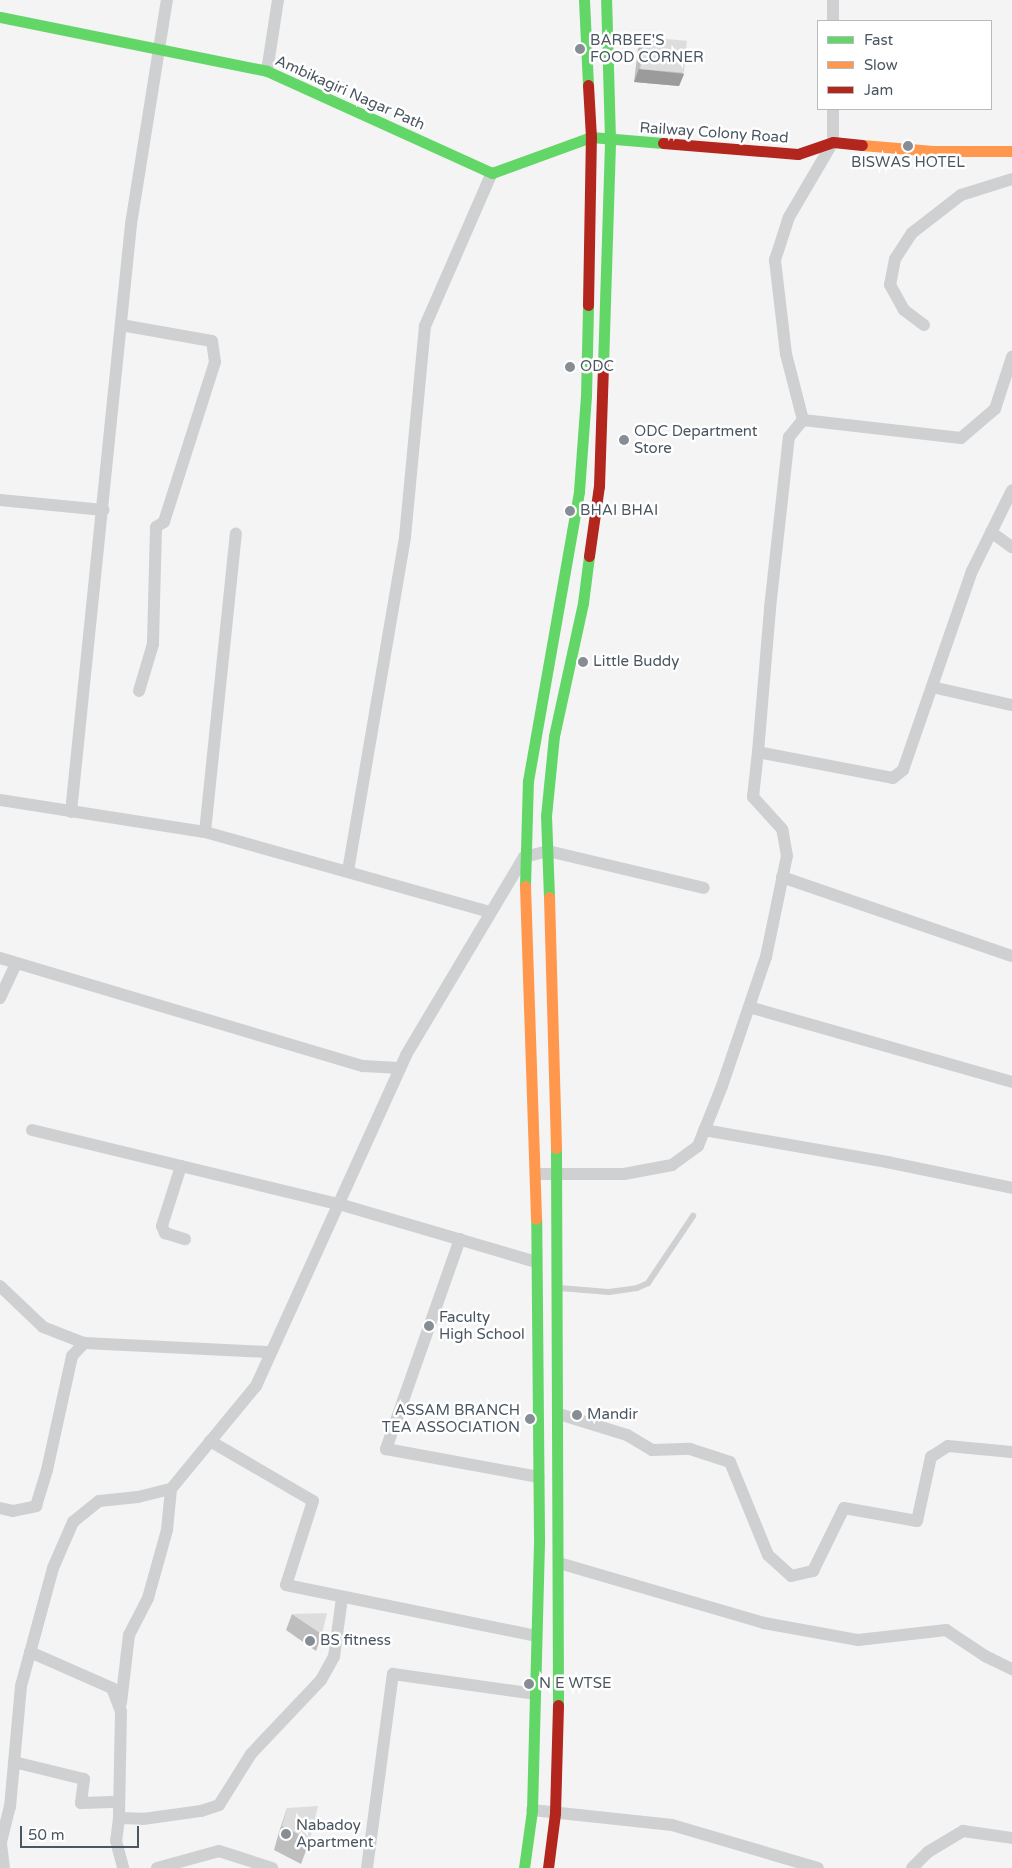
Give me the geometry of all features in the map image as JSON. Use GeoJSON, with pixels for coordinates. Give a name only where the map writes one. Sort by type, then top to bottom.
{"type":"FeatureCollection","features":[{"type":"Feature","properties":{"kind":"main road"},"geometry":{"type":"LineString","coordinates":[[524,1868],[532,1810],[538,1477],[536,1174],[524,857],[528,781],[534,733],[579,491],[586,396],[592,137],[584,0]]}},
{"type":"Feature","properties":{"kind":"main road"},"geometry":{"type":"LineString","coordinates":[[548,1868],[555,1812],[559,1414],[556,1174],[546,816],[554,736],[583,603],[599,486],[610,139],[606,0]]}},
{"type":"Feature","properties":{"kind":"main road","name":"Ambikagiri Nagar Path"},"geometry":{"type":"LineString","coordinates":[[0,17],[267,71],[492,173]]}},
{"type":"Feature","properties":{"kind":"main road"},"geometry":{"type":"LineString","coordinates":[[492,173],[592,137]]}},
{"type":"Feature","properties":{"kind":"main road","name":"Railway Colony Road"},"geometry":{"type":"LineString","coordinates":[[592,137],[798,154],[833,142],[934,151],[1012,152]]}},
{"type":"Feature","properties":{"kind":"street"},"geometry":{"type":"LineString","coordinates":[[71,812],[104,510],[131,224],[167,0]]}},
{"type":"Feature","properties":{"kind":"street"},"geometry":{"type":"LineString","coordinates":[[267,71],[278,0]]}},
{"type":"Feature","properties":{"kind":"street"},"geometry":{"type":"LineString","coordinates":[[833,0],[833,20]]}},
{"type":"Feature","properties":{"kind":"street"},"geometry":{"type":"LineString","coordinates":[[803,420],[786,354],[775,260],[789,217],[833,142],[833,110]]}},
{"type":"Feature","properties":{"kind":"street"},"geometry":{"type":"LineString","coordinates":[[348,870],[405,537],[425,326],[492,173]]}},
{"type":"Feature","properties":{"kind":"street"},"geometry":{"type":"LineString","coordinates":[[924,325],[904,310],[890,285],[895,259],[912,233],[961,195],[1012,178]]}},
{"type":"Feature","properties":{"kind":"street"},"geometry":{"type":"LineString","coordinates":[[121,325],[212,341],[215,362],[164,522],[156,527],[153,644],[140,691]]}},
{"type":"Feature","properties":{"kind":"street"},"geometry":{"type":"LineString","coordinates":[[803,420],[961,438],[995,409],[1012,357]]}},
{"type":"Feature","properties":{"kind":"street"},"geometry":{"type":"LineString","coordinates":[[536,1174],[624,1174],[672,1164],[698,1146],[749,1007],[766,957],[787,856],[782,829],[753,796],[770,608],[789,437],[803,420]]}},
{"type":"Feature","properties":{"kind":"street"},"geometry":{"type":"LineString","coordinates":[[758,752],[893,778],[903,770],[972,571],[1012,490]]}},
{"type":"Feature","properties":{"kind":"street"},"geometry":{"type":"LineString","coordinates":[[0,500],[104,510]]}},
{"type":"Feature","properties":{"kind":"street"},"geometry":{"type":"LineString","coordinates":[[991,532],[1012,547]]}},
{"type":"Feature","properties":{"kind":"street"},"geometry":{"type":"LineString","coordinates":[[205,832],[236,534]]}},
{"type":"Feature","properties":{"kind":"street"},"geometry":{"type":"LineString","coordinates":[[932,687],[1012,705]]}},
{"type":"Feature","properties":{"kind":"street"},"geometry":{"type":"LineString","coordinates":[[0,800],[205,832],[348,870],[489,912]]}},
{"type":"Feature","properties":{"kind":"street"},"geometry":{"type":"LineString","coordinates":[[123,1868],[116,1841],[119,1818],[121,1711],[129,1635],[148,1598],[167,1530],[171,1489],[256,1386],[400,1068],[489,912],[524,857],[548,851],[704,888]]}},
{"type":"Feature","properties":{"kind":"street"},"geometry":{"type":"LineString","coordinates":[[782,877],[1012,956]]}},
{"type":"Feature","properties":{"kind":"street"},"geometry":{"type":"LineString","coordinates":[[0,958],[363,1066],[400,1068]]}},
{"type":"Feature","properties":{"kind":"street"},"geometry":{"type":"LineString","coordinates":[[0,998],[16,963]]}},
{"type":"Feature","properties":{"kind":"street"},"geometry":{"type":"LineString","coordinates":[[749,1007],[1012,1082]]}},
{"type":"Feature","properties":{"kind":"street"},"geometry":{"type":"LineString","coordinates":[[32,1130],[339,1204],[536,1262]]}},
{"type":"Feature","properties":{"kind":"street"},"geometry":{"type":"LineString","coordinates":[[704,1130],[887,1162],[1012,1188]]}},
{"type":"Feature","properties":{"kind":"street"},"geometry":{"type":"LineString","coordinates":[[181,1166],[162,1226],[165,1233],[185,1239]]}},
{"type":"Feature","properties":{"kind":"street"},"geometry":{"type":"LineString","coordinates":[[460,1239],[386,1449],[538,1477]]}},
{"type":"Feature","properties":{"kind":"street"},"geometry":{"type":"LineString","coordinates":[[0,1286],[44,1327],[84,1343],[272,1352]]}},
{"type":"Feature","properties":{"kind":"street"},"geometry":{"type":"LineString","coordinates":[[0,1508],[13,1511],[36,1506],[48,1470],[72,1356],[84,1343]]}},
{"type":"Feature","properties":{"kind":"street"},"geometry":{"type":"LineString","coordinates":[[559,1414],[627,1435],[652,1450],[690,1449],[730,1462],[768,1555],[791,1576],[813,1571],[844,1508],[917,1521],[930,1456],[948,1446],[1012,1452]]}},
{"type":"Feature","properties":{"kind":"street"},"geometry":{"type":"LineString","coordinates":[[210,1441],[313,1501],[286,1585],[342,1598],[536,1636]]}},
{"type":"Feature","properties":{"kind":"street"},"geometry":{"type":"LineString","coordinates":[[4,1868],[1,1848],[14,1762],[21,1686],[53,1568],[73,1522],[99,1501],[138,1497],[171,1489]]}},
{"type":"Feature","properties":{"kind":"street"},"geometry":{"type":"LineString","coordinates":[[559,1563],[764,1623],[858,1640],[946,1630],[985,1656],[1012,1669]]}},
{"type":"Feature","properties":{"kind":"street"},"geometry":{"type":"LineString","coordinates":[[119,1818],[163,1816],[219,1806],[251,1754],[322,1680],[334,1657],[342,1598]]}},
{"type":"Feature","properties":{"kind":"street"},"geometry":{"type":"LineString","coordinates":[[30,1652],[112,1688],[121,1711]]}},
{"type":"Feature","properties":{"kind":"street"},"geometry":{"type":"LineString","coordinates":[[367,1868],[393,1674],[535,1694]]}},
{"type":"Feature","properties":{"kind":"street"},"geometry":{"type":"LineString","coordinates":[[14,1762],[84,1779],[81,1803],[119,1802]]}},
{"type":"Feature","properties":{"kind":"street"},"geometry":{"type":"LineString","coordinates":[[532,1810],[672,1825],[818,1868]]}},
{"type":"Feature","properties":{"kind":"street"},"geometry":{"type":"LineString","coordinates":[[912,1868],[928,1852],[963,1831],[1012,1838]]}},
{"type":"Feature","properties":{"kind":"street"},"geometry":{"type":"LineString","coordinates":[[157,1868],[219,1851],[273,1868]]}},
{"type":"Feature","properties":{"kind":"lane"},"geometry":{"type":"LineString","coordinates":[[557,1288],[609,1292],[637,1288],[648,1283],[693,1216]]}},
{"type":"Feature","properties":{"kind":"building"},"geometry":{"type":"Polygon","coordinates":[[[643,37],[687,41],[684,73],[640,69],[643,37]]]}},
{"type":"Feature","properties":{"kind":"building"},"geometry":{"type":"Polygon","coordinates":[[[327,1613],[322,1634],[292,1614],[327,1613]]]}},
{"type":"Feature","properties":{"kind":"building"},"geometry":{"type":"Polygon","coordinates":[[[318,1806],[310,1840],[282,1826],[287,1808],[318,1806]]]}},
{"type":"Feature","properties":{"kind":"traffic: fast"},"geometry":{"type":"LineString","coordinates":[[584,0],[588,85]]}},
{"type":"Feature","properties":{"kind":"traffic: fast"},"geometry":{"type":"LineString","coordinates":[[603,366],[610,139],[606,0]]}},
{"type":"Feature","properties":{"kind":"traffic: fast"},"geometry":{"type":"LineString","coordinates":[[0,17],[267,71],[492,173],[591,137],[663,143]]}},
{"type":"Feature","properties":{"kind":"traffic: fast"},"geometry":{"type":"LineString","coordinates":[[525,886],[528,781],[579,491],[586,396],[588,305]]}},
{"type":"Feature","properties":{"kind":"traffic: fast"},"geometry":{"type":"LineString","coordinates":[[549,897],[546,816],[554,736],[583,603],[589,556]]}},
{"type":"Feature","properties":{"kind":"traffic: fast"},"geometry":{"type":"LineString","coordinates":[[556,1148],[558,1705]]}},
{"type":"Feature","properties":{"kind":"traffic: fast"},"geometry":{"type":"LineString","coordinates":[[524,1868],[532,1810],[539,1537],[536,1219]]}},
{"type":"Feature","properties":{"kind":"traffic: slow"},"geometry":{"type":"LineString","coordinates":[[862,145],[933,151],[1012,151]]}},
{"type":"Feature","properties":{"kind":"traffic: slow"},"geometry":{"type":"LineString","coordinates":[[525,886],[536,1219]]}},
{"type":"Feature","properties":{"kind":"traffic: slow"},"geometry":{"type":"LineString","coordinates":[[549,897],[556,1148]]}},
{"type":"Feature","properties":{"kind":"traffic: jam"},"geometry":{"type":"LineString","coordinates":[[588,85],[591,137],[588,305]]}},
{"type":"Feature","properties":{"kind":"traffic: jam"},"geometry":{"type":"LineString","coordinates":[[663,143],[798,154],[833,142],[862,145]]}},
{"type":"Feature","properties":{"kind":"traffic: jam"},"geometry":{"type":"LineString","coordinates":[[589,556],[599,486],[603,366]]}},
{"type":"Feature","properties":{"kind":"traffic: jam"},"geometry":{"type":"LineString","coordinates":[[548,1868],[555,1813],[558,1705]]}},
{"type":"Feature","properties":{"kind":"place","name":"BARBEE'S FOOD CORNER"},"geometry":{"type":"Point","coordinates":[580,49]}},
{"type":"Feature","properties":{"kind":"place","name":"BISWAS HOTEL"},"geometry":{"type":"Point","coordinates":[908,146]}},
{"type":"Feature","properties":{"kind":"place","name":"ODC"},"geometry":{"type":"Point","coordinates":[570,367]}},
{"type":"Feature","properties":{"kind":"place","name":"ODC Department Store"},"geometry":{"type":"Point","coordinates":[624,440]}},
{"type":"Feature","properties":{"kind":"place","name":"BHAI BHAI"},"geometry":{"type":"Point","coordinates":[570,511]}},
{"type":"Feature","properties":{"kind":"place","name":"Little Buddy"},"geometry":{"type":"Point","coordinates":[583,662]}},
{"type":"Feature","properties":{"kind":"place","name":"Faculty High School"},"geometry":{"type":"Point","coordinates":[429,1326]}},
{"type":"Feature","properties":{"kind":"place","name":"Mandir"},"geometry":{"type":"Point","coordinates":[577,1415]}},
{"type":"Feature","properties":{"kind":"place","name":"ASSAM BRANCH TEA ASSOCIATION"},"geometry":{"type":"Point","coordinates":[530,1419]}},
{"type":"Feature","properties":{"kind":"place","name":"BS fitness"},"geometry":{"type":"Point","coordinates":[310,1641]}},
{"type":"Feature","properties":{"kind":"place","name":"N E WTSE"},"geometry":{"type":"Point","coordinates":[529,1684]}},
{"type":"Feature","properties":{"kind":"place","name":"Nabadoy Apartment"},"geometry":{"type":"Point","coordinates":[286,1834]}}]}
